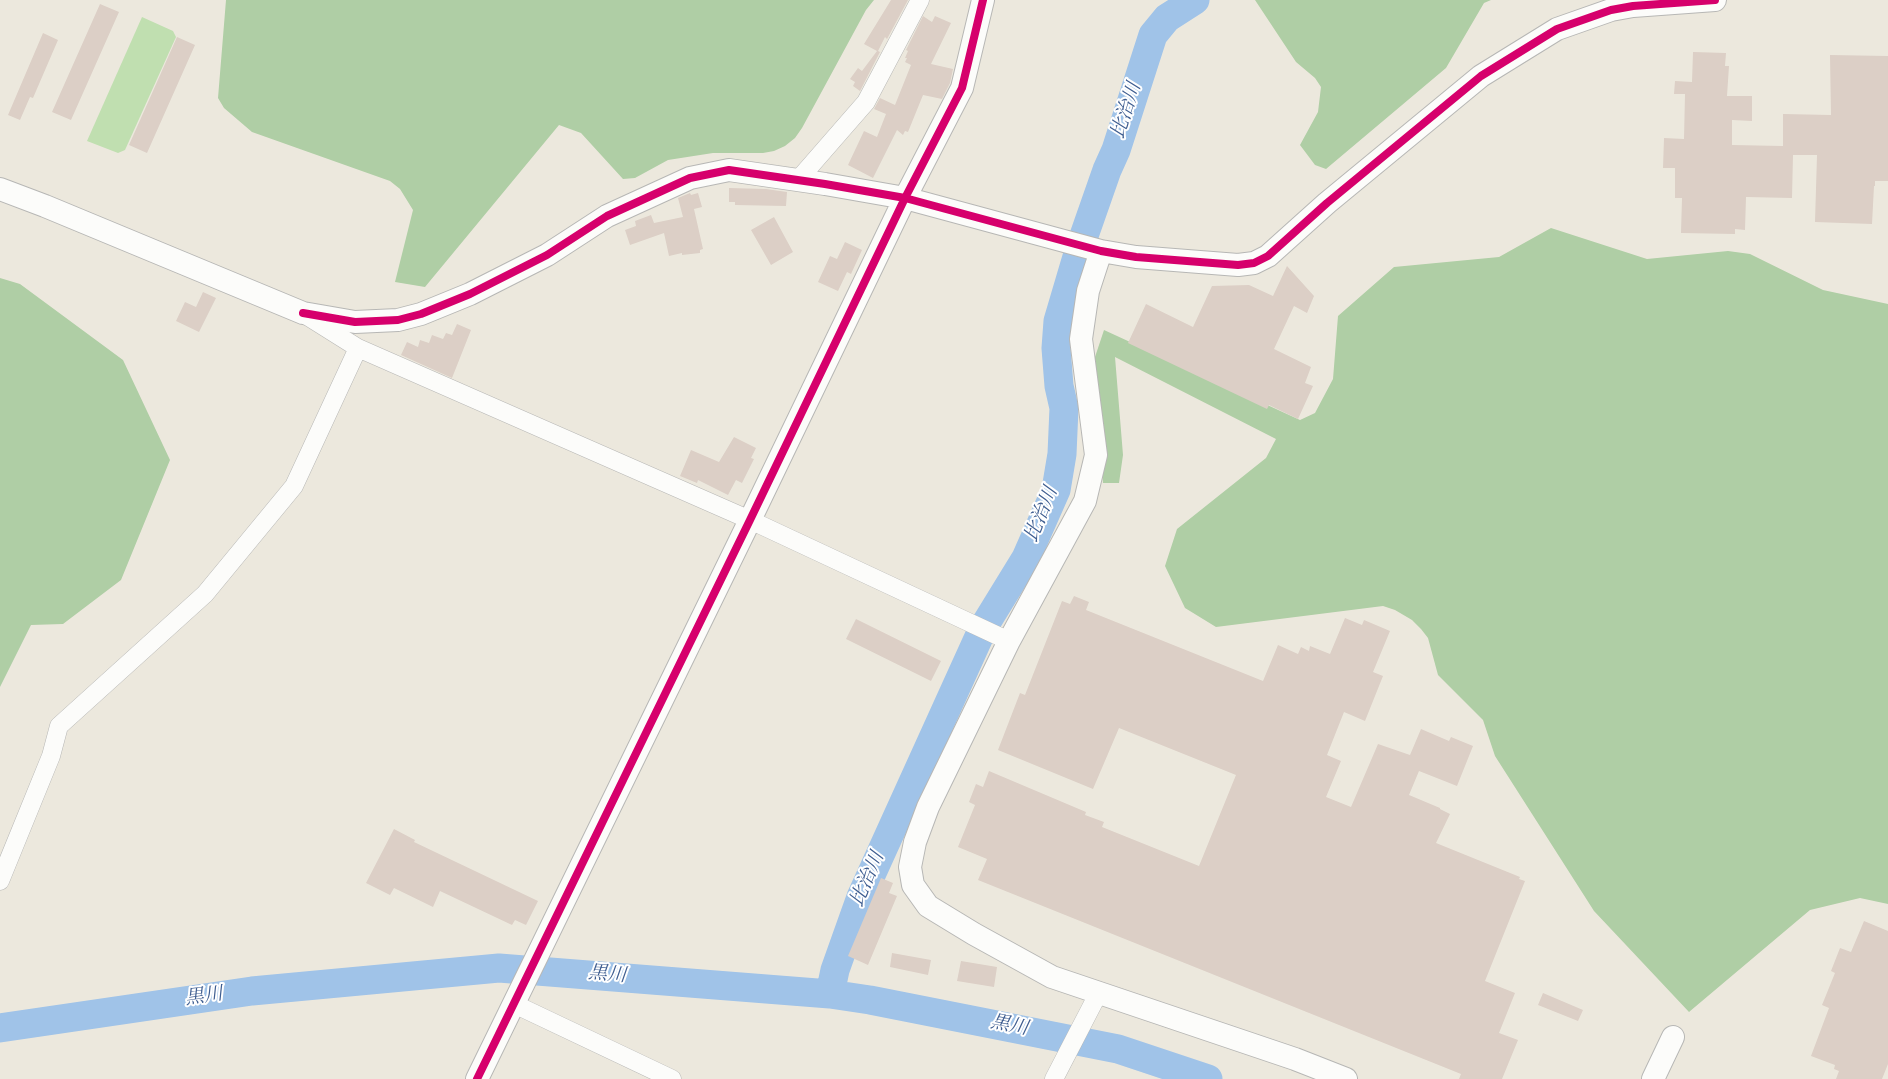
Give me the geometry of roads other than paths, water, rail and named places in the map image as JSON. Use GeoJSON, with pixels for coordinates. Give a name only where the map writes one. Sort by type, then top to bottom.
{"type":"FeatureCollection","features":[{"type":"Feature","properties":{"kind":"street"},"geometry":{"type":"LineString","coordinates":[[798,180],[866,102],[920,0]]}},
{"type":"Feature","properties":{"kind":"street"},"geometry":{"type":"LineString","coordinates":[[477,1079],[905,198],[962,88],[983,0]]}},
{"type":"Feature","properties":{"kind":"street"},"geometry":{"type":"LineString","coordinates":[[303,313],[355,322],[398,320],[421,314],[470,294],[547,255],[607,216],[690,178],[729,170],[905,198],[1101,251],[1136,257],[1238,265],[1254,263],[1268,256],[1327,203],[1481,76],[1557,29],[1610,10],[1633,6],[1715,0]]}},
{"type":"Feature","properties":{"kind":"street"},"geometry":{"type":"LineString","coordinates":[[0,189],[303,313],[358,348],[750,520],[1009,641]]}},
{"type":"Feature","properties":{"kind":"street"},"geometry":{"type":"LineString","coordinates":[[1101,251],[1088,291],[1081,339],[1096,456],[1085,501],[1009,641],[928,807],[915,842],[910,867],[913,885],[928,906],[974,934],[1095,999],[1295,1060],[1346,1079]]}},
{"type":"Feature","properties":{"kind":"street"},"geometry":{"type":"LineString","coordinates":[[0,881],[51,756],[59,726],[205,594],[294,486],[358,348]]}},
{"type":"Feature","properties":{"kind":"street"},"geometry":{"type":"LineString","coordinates":[[1054,1079],[1095,999]]}},
{"type":"Feature","properties":{"kind":"street"},"geometry":{"type":"LineString","coordinates":[[514,1004],[672,1079]]}},
{"type":"Feature","properties":{"kind":"street"},"geometry":{"type":"LineString","coordinates":[[1653,1079],[1673,1037]]}},
{"type":"Feature","properties":{"kind":"waterway","name":"比治川"},"geometry":{"type":"LineString","coordinates":[[830,994],[835,970],[861,897],[983,628],[1026,558],[1056,490],[1062,454],[1064,408],[1059,386],[1056,348],[1058,321],[1079,250],[1107,170],[1116,150],[1153,35],[1167,18],[1195,0]]}},
{"type":"Feature","properties":{"kind":"waterway","name":"黒川"},"geometry":{"type":"LineString","coordinates":[[0,1028],[252,991],[499,968],[830,994],[870,1000],[1118,1049],[1208,1079]]}}]}
